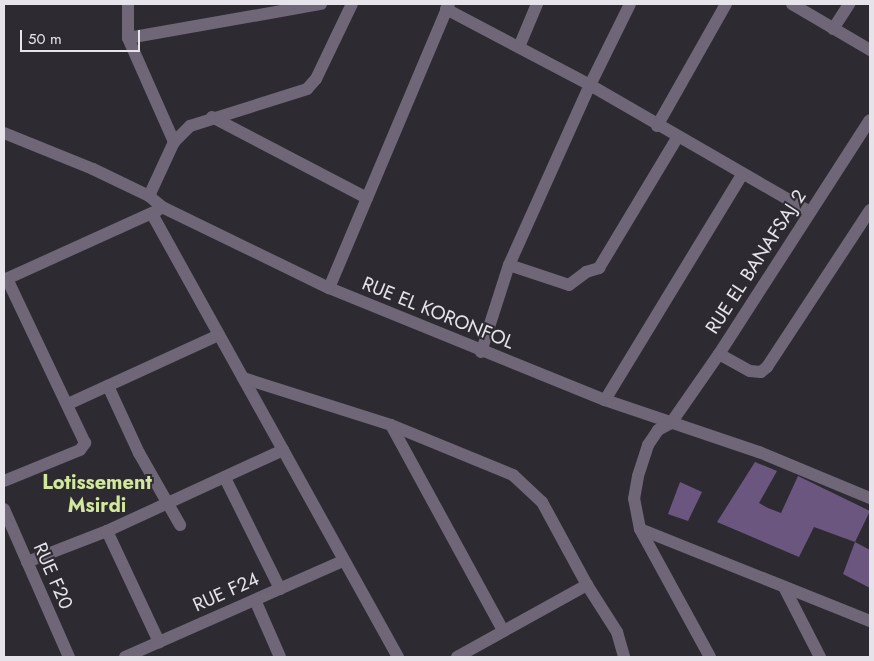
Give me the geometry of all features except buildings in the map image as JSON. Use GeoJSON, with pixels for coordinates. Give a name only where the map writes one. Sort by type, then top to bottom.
{"type":"FeatureCollection","features":[{"type":"Feature","properties":{"kind":"street"},"geometry":{"type":"LineString","coordinates":[[128,4],[128,38],[174,142]]}},
{"type":"Feature","properties":{"kind":"street"},"geometry":{"type":"LineString","coordinates":[[128,38],[321,4]]}},
{"type":"Feature","properties":{"kind":"street"},"geometry":{"type":"LineString","coordinates":[[148,196],[174,142],[190,126],[212,117],[307,89],[316,79],[352,4]]}},
{"type":"Feature","properties":{"kind":"street"},"geometry":{"type":"LineString","coordinates":[[520,47],[537,4]]}},
{"type":"Feature","properties":{"kind":"street"},"geometry":{"type":"LineString","coordinates":[[481,352],[509,265],[590,85],[630,4]]}},
{"type":"Feature","properties":{"kind":"street"},"geometry":{"type":"LineString","coordinates":[[657,126],[726,4]]}},
{"type":"Feature","properties":{"kind":"street"},"geometry":{"type":"LineString","coordinates":[[792,4],[870,50]]}},
{"type":"Feature","properties":{"kind":"street"},"geometry":{"type":"LineString","coordinates":[[833,29],[849,4]]}},
{"type":"Feature","properties":{"kind":"street"},"geometry":{"type":"LineString","coordinates":[[329,288],[447,7],[590,85],[677,138],[810,212]]}},
{"type":"Feature","properties":{"kind":"street"},"geometry":{"type":"LineString","coordinates":[[212,117],[367,198]]}},
{"type":"Feature","properties":{"kind":"street","name":"RUE EL BANAFSAJ 2"},"geometry":{"type":"LineString","coordinates":[[710,657],[640,529],[634,499],[638,476],[648,445],[658,430],[671,423],[719,354],[870,120]]}},
{"type":"Feature","properties":{"kind":"street","name":"RUE EL KORONFOL"},"geometry":{"type":"LineString","coordinates":[[4,133],[148,196],[157,211],[329,288],[481,352],[605,400],[759,452],[870,498]]}},
{"type":"Feature","properties":{"kind":"street"},"geometry":{"type":"LineString","coordinates":[[509,265],[569,285],[586,272],[599,268],[677,138]]}},
{"type":"Feature","properties":{"kind":"street"},"geometry":{"type":"LineString","coordinates":[[605,400],[742,175]]}},
{"type":"Feature","properties":{"kind":"street"},"geometry":{"type":"LineString","coordinates":[[719,354],[750,371],[761,372],[768,366],[870,210]]}},
{"type":"Feature","properties":{"kind":"street"},"geometry":{"type":"LineString","coordinates":[[4,481],[83,448],[85,443],[68,404],[6,280],[157,211],[219,335],[398,657]]}},
{"type":"Feature","properties":{"kind":"street"},"geometry":{"type":"LineString","coordinates":[[68,404],[219,335]]}},
{"type":"Feature","properties":{"kind":"street"},"geometry":{"type":"LineString","coordinates":[[243,378],[391,425],[492,465],[528,487],[542,502],[587,585],[617,632],[624,657]]}},
{"type":"Feature","properties":{"kind":"street"},"geometry":{"type":"LineString","coordinates":[[108,386],[166,504],[180,525]]}},
{"type":"Feature","properties":{"kind":"street"},"geometry":{"type":"LineString","coordinates":[[391,425],[503,630]]}},
{"type":"Feature","properties":{"kind":"street"},"geometry":{"type":"LineString","coordinates":[[26,562],[106,531],[283,450]]}},
{"type":"Feature","properties":{"kind":"street"},"geometry":{"type":"LineString","coordinates":[[225,478],[280,589]]}},
{"type":"Feature","properties":{"kind":"street","name":"RUE F20"},"geometry":{"type":"LineString","coordinates":[[4,509],[69,657]]}},
{"type":"Feature","properties":{"kind":"street"},"geometry":{"type":"LineString","coordinates":[[640,529],[870,621]]}},
{"type":"Feature","properties":{"kind":"street"},"geometry":{"type":"LineString","coordinates":[[106,531],[159,642]]}},
{"type":"Feature","properties":{"kind":"street","name":"RUE F24"},"geometry":{"type":"LineString","coordinates":[[125,657],[343,561]]}},
{"type":"Feature","properties":{"kind":"street"},"geometry":{"type":"LineString","coordinates":[[457,657],[587,585]]}},
{"type":"Feature","properties":{"kind":"street"},"geometry":{"type":"LineString","coordinates":[[784,586],[820,657]]}},
{"type":"Feature","properties":{"kind":"street"},"geometry":{"type":"LineString","coordinates":[[255,600],[280,657]]}},
{"type":"Feature","properties":{"kind":"district","name":"Lotissement Msirdi"},"geometry":{"type":"Point","coordinates":[97,494]}}]}
